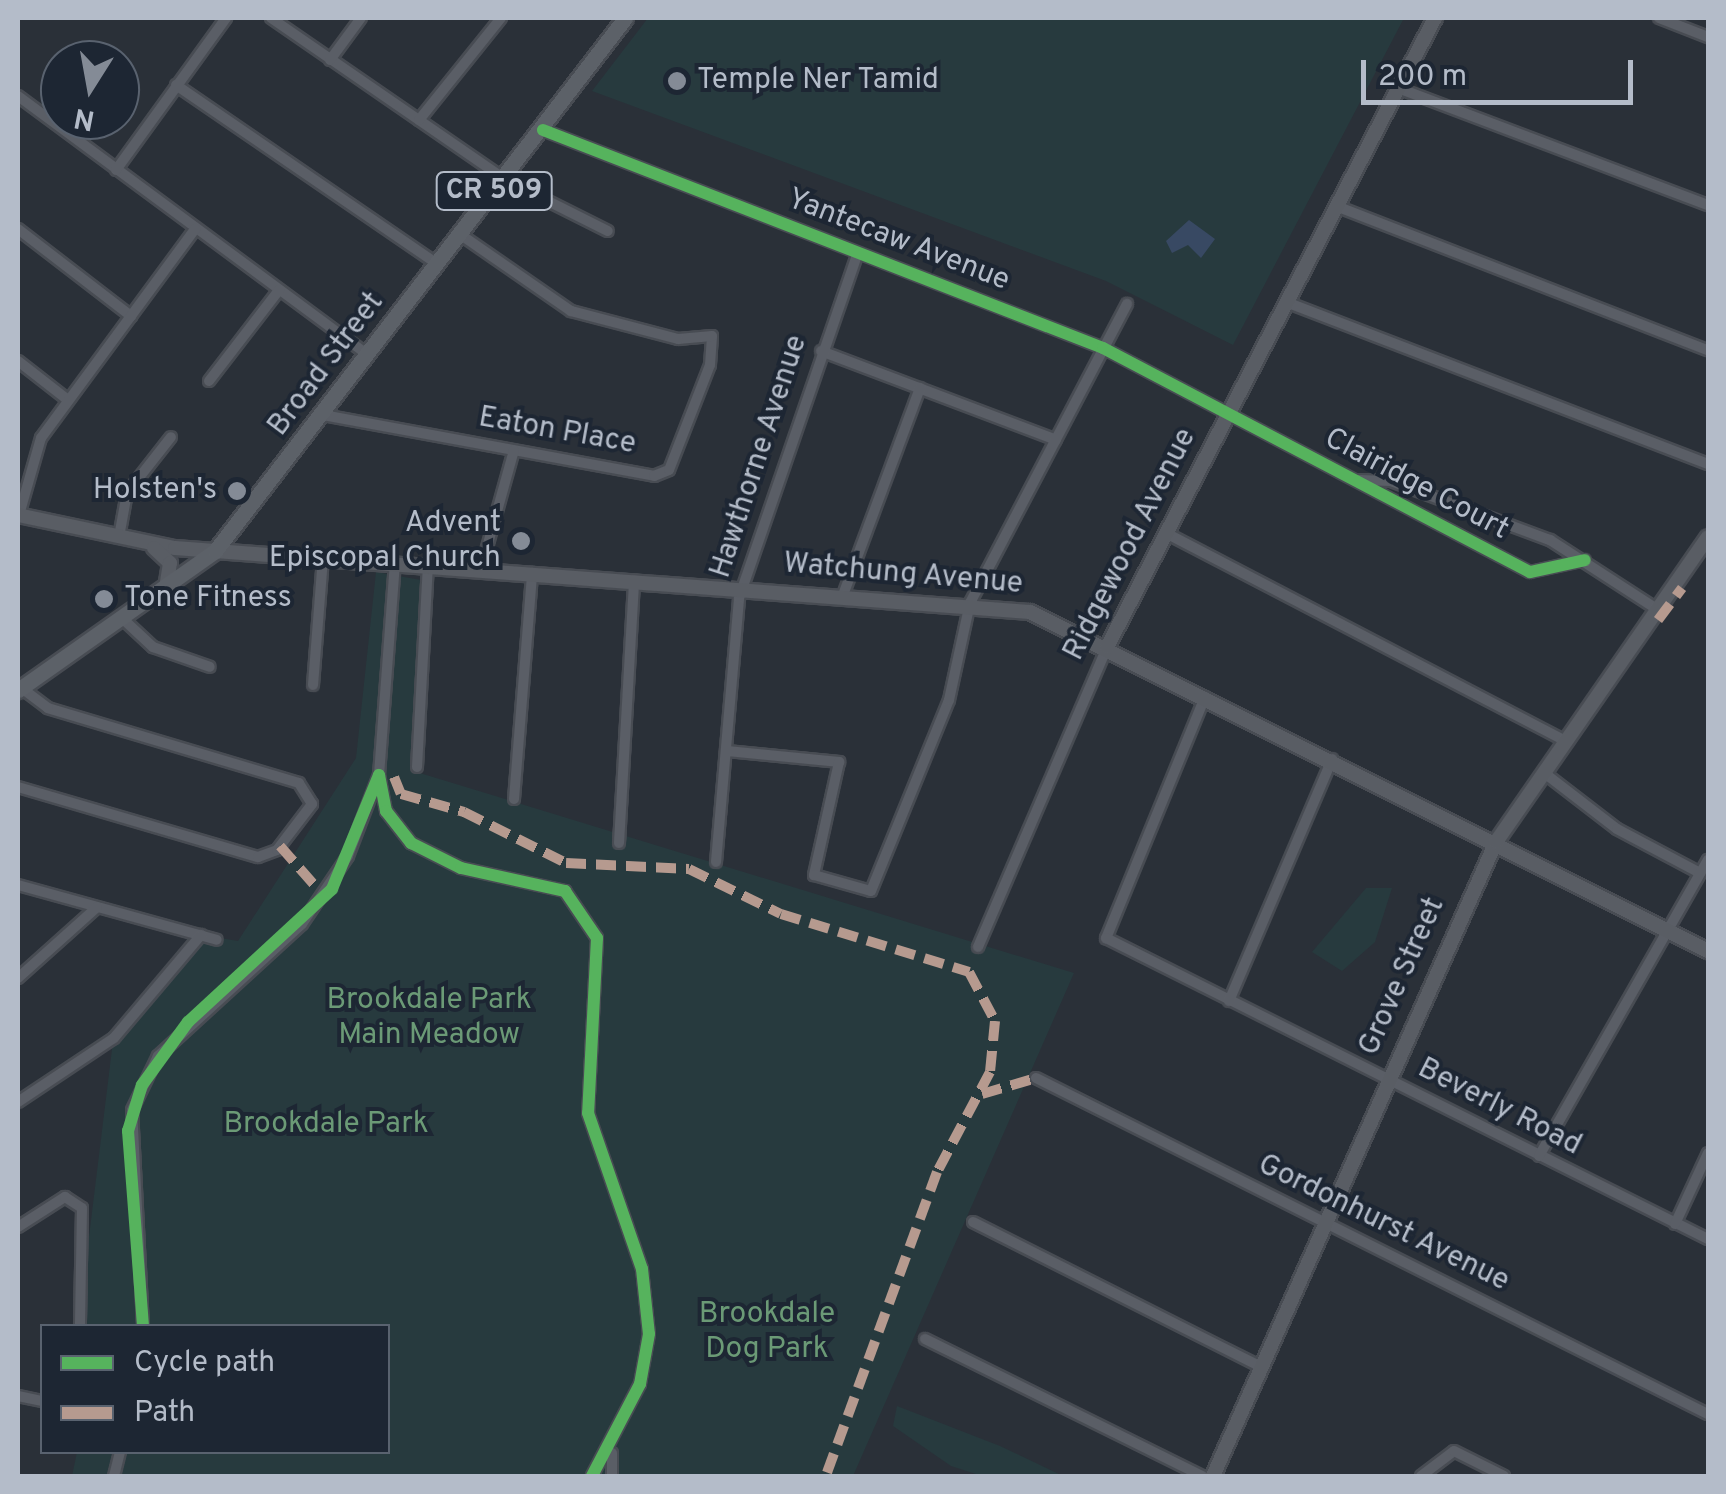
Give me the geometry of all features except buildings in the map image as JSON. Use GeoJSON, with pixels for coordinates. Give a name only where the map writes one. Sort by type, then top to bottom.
{"type":"FeatureCollection","features":[{"type":"Feature","properties":{"kind":"main road","name":"Broad Street"},"geometry":{"type":"LineString","coordinates":[[19,688],[124,620],[215,551],[369,356],[625,18]]}},
{"type":"Feature","properties":{"kind":"main road","name":"Ridgewood Avenue"},"geometry":{"type":"LineString","coordinates":[[1107,647],[1435,18]]}},
{"type":"Feature","properties":{"kind":"main road","name":"Watchung Avenue"},"geometry":{"type":"LineString","coordinates":[[18,515],[145,543],[215,551],[970,603],[1030,612],[1206,696],[1708,951]]}},
{"type":"Feature","properties":{"kind":"main road","name":"Grove Street"},"geometry":{"type":"LineString","coordinates":[[1213,1476],[1320,1222],[1496,842],[1708,537]]}},
{"type":"Feature","properties":{"kind":"main road"},"geometry":{"type":"LineString","coordinates":[[145,543],[170,563],[166,588]]}},
{"type":"Feature","properties":{"kind":"street"},"geometry":{"type":"LineString","coordinates":[[116,170],[226,18]]}},
{"type":"Feature","properties":{"kind":"street"},"geometry":{"type":"LineString","coordinates":[[271,18],[504,179],[608,231]]}},
{"type":"Feature","properties":{"kind":"street"},"geometry":{"type":"LineString","coordinates":[[330,60],[361,18]]}},
{"type":"Feature","properties":{"kind":"street"},"geometry":{"type":"LineString","coordinates":[[419,120],[501,18]]}},
{"type":"Feature","properties":{"kind":"street"},"geometry":{"type":"LineString","coordinates":[[1658,18],[1708,34]]}},
{"type":"Feature","properties":{"kind":"street"},"geometry":{"type":"LineString","coordinates":[[176,84],[437,264]]}},
{"type":"Feature","properties":{"kind":"street"},"geometry":{"type":"LineString","coordinates":[[1398,88],[1708,205]]}},
{"type":"Feature","properties":{"kind":"street"},"geometry":{"type":"LineString","coordinates":[[19,102],[369,356]]}},
{"type":"Feature","properties":{"kind":"street","name":"Yantecaw Avenue"},"geometry":{"type":"LineString","coordinates":[[542,130],[1104,348],[1227,416]]}},
{"type":"Feature","properties":{"kind":"street"},"geometry":{"type":"LineString","coordinates":[[1336,206],[1708,350]]}},
{"type":"Feature","properties":{"kind":"street"},"geometry":{"type":"LineString","coordinates":[[18,229],[132,316]]}},
{"type":"Feature","properties":{"kind":"street"},"geometry":{"type":"LineString","coordinates":[[18,515],[34,453],[68,400],[196,229]]}},
{"type":"Feature","properties":{"kind":"street","name":"Eaton Place"},"geometry":{"type":"LineString","coordinates":[[323,415],[661,474],[710,365],[712,336],[678,339],[570,311],[460,234]]}},
{"type":"Feature","properties":{"kind":"street","name":"Hawthorne Avenue"},"geometry":{"type":"LineString","coordinates":[[716,862],[742,588],[858,252]]}},
{"type":"Feature","properties":{"kind":"street"},"geometry":{"type":"LineString","coordinates":[[209,381],[279,290]]}},
{"type":"Feature","properties":{"kind":"street"},"geometry":{"type":"LineString","coordinates":[[1286,302],[1708,464]]}},
{"type":"Feature","properties":{"kind":"street"},"geometry":{"type":"LineString","coordinates":[[727,751],[838,762],[814,876],[871,891],[949,700],[970,603],[1127,304]]}},
{"type":"Feature","properties":{"kind":"street"},"geometry":{"type":"LineString","coordinates":[[822,351],[1056,440]]}},
{"type":"Feature","properties":{"kind":"street"},"geometry":{"type":"LineString","coordinates":[[18,361],[68,400]]}},
{"type":"Feature","properties":{"kind":"street"},"geometry":{"type":"LineString","coordinates":[[844,595],[920,388]]}},
{"type":"Feature","properties":{"kind":"street","name":"Clairidge Court"},"geometry":{"type":"LineString","coordinates":[[1227,416],[1358,480],[1530,572],[1585,560]]}},
{"type":"Feature","properties":{"kind":"street"},"geometry":{"type":"LineString","coordinates":[[119,537],[127,494],[171,437]]}},
{"type":"Feature","properties":{"kind":"street"},"geometry":{"type":"LineString","coordinates":[[481,569],[514,450]]}},
{"type":"Feature","properties":{"kind":"street","name":"Clairidge Court"},"geometry":{"type":"LineString","coordinates":[[1358,480],[1409,487],[1550,540],[1658,610]]}},
{"type":"Feature","properties":{"kind":"street"},"geometry":{"type":"LineString","coordinates":[[1166,534],[1564,740]]}},
{"type":"Feature","properties":{"kind":"street","name":"Clairidge Court"},"geometry":{"type":"LineString","coordinates":[[1547,568],[1550,540]]}},
{"type":"Feature","properties":{"kind":"street"},"geometry":{"type":"LineString","coordinates":[[313,685],[323,558]]}},
{"type":"Feature","properties":{"kind":"street"},"geometry":{"type":"LineString","coordinates":[[395,563],[379,775],[386,810],[411,843],[461,868],[566,891],[597,938],[588,1114],[642,1269],[649,1334],[612,1451],[612,1476]]}},
{"type":"Feature","properties":{"kind":"street"},"geometry":{"type":"LineString","coordinates":[[417,767],[428,566]]}},
{"type":"Feature","properties":{"kind":"street"},"geometry":{"type":"LineString","coordinates":[[514,798],[532,573]]}},
{"type":"Feature","properties":{"kind":"street"},"geometry":{"type":"LineString","coordinates":[[620,843],[634,580]]}},
{"type":"Feature","properties":{"kind":"street"},"geometry":{"type":"LineString","coordinates":[[124,620],[154,647],[210,667]]}},
{"type":"Feature","properties":{"kind":"street","name":"Ridgewood Avenue"},"geometry":{"type":"LineString","coordinates":[[978,947],[1107,647]]}},
{"type":"Feature","properties":{"kind":"street"},"geometry":{"type":"LineString","coordinates":[[18,787],[251,856],[276,850],[312,804],[299,783],[48,708],[19,688]]}},
{"type":"Feature","properties":{"kind":"street","name":"Beverly Road"},"geometry":{"type":"LineString","coordinates":[[1206,696],[1106,938],[1708,1240]]}},
{"type":"Feature","properties":{"kind":"street"},"geometry":{"type":"LineString","coordinates":[[1230,1001],[1332,759]]}},
{"type":"Feature","properties":{"kind":"street"},"geometry":{"type":"LineString","coordinates":[[1543,772],[1617,829],[1700,874]]}},
{"type":"Feature","properties":{"kind":"street"},"geometry":{"type":"LineString","coordinates":[[142,1324],[128,1131],[142,1085],[188,1022],[332,889],[379,775]]}},
{"type":"Feature","properties":{"kind":"street"},"geometry":{"type":"LineString","coordinates":[[1539,1156],[1665,928],[1708,860]]}},
{"type":"Feature","properties":{"kind":"street"},"geometry":{"type":"LineString","coordinates":[[18,885],[217,940]]}},
{"type":"Feature","properties":{"kind":"street"},"geometry":{"type":"LineString","coordinates":[[18,978],[97,907]]}},
{"type":"Feature","properties":{"kind":"street"},"geometry":{"type":"LineString","coordinates":[[18,1102],[114,1038],[201,935]]}},
{"type":"Feature","properties":{"kind":"street","name":"Gordonhurst Avenue"},"geometry":{"type":"LineString","coordinates":[[1036,1078],[1708,1414]]}},
{"type":"Feature","properties":{"kind":"street"},"geometry":{"type":"LineString","coordinates":[[1675,1224],[1708,1153]]}},
{"type":"Feature","properties":{"kind":"street"},"geometry":{"type":"LineString","coordinates":[[18,1227],[65,1197],[86,1218],[80,1324]]}},
{"type":"Feature","properties":{"kind":"street"},"geometry":{"type":"LineString","coordinates":[[974,1222],[1259,1366]]}},
{"type":"Feature","properties":{"kind":"street"},"geometry":{"type":"LineString","coordinates":[[925,1339],[1202,1476]]}},
{"type":"Feature","properties":{"kind":"street"},"geometry":{"type":"LineString","coordinates":[[592,1476],[612,1451]]}},
{"type":"Feature","properties":{"kind":"street"},"geometry":{"type":"LineString","coordinates":[[1421,1476],[1444,1452],[1504,1476]]}},
{"type":"Feature","properties":{"kind":"green space"},"geometry":{"type":"Polygon","coordinates":[[[648,18],[1404,18],[1233,345],[1106,281],[592,91],[648,18]]]}},
{"type":"Feature","properties":{"kind":"green space"},"geometry":{"type":"Polygon","coordinates":[[[376,572],[421,580],[410,770],[1074,973],[853,1476],[72,1476],[77,1454],[390,1454],[390,1324],[78,1324],[114,1033],[208,936],[238,941],[356,758],[376,572]]]}},
{"type":"Feature","properties":{"kind":"green space"},"geometry":{"type":"Polygon","coordinates":[[[1366,888],[1392,888],[1375,942],[1342,971],[1312,952],[1366,888]]]}},
{"type":"Feature","properties":{"kind":"green space"},"geometry":{"type":"Polygon","coordinates":[[[897,1406],[1000,1446],[1063,1476],[982,1476],[951,1466],[893,1426],[897,1406]]]}},
{"type":"Feature","properties":{"kind":"water"},"geometry":{"type":"Polygon","coordinates":[[[1189,220],[1215,239],[1201,258],[1188,245],[1172,253],[1166,241],[1189,220]]]}},
{"type":"Feature","properties":{"kind":"marked path"},"geometry":{"type":"LineString","coordinates":[[1658,620],[1682,588]]}},
{"type":"Feature","properties":{"kind":"marked path"},"geometry":{"type":"LineString","coordinates":[[394,777],[401,794],[464,812],[566,863],[689,869],[781,914],[969,972],[995,1021],[990,1072],[937,1172],[826,1476]]}},
{"type":"Feature","properties":{"kind":"marked path"},"geometry":{"type":"LineString","coordinates":[[280,846],[316,887]]}},
{"type":"Feature","properties":{"kind":"marked path"},"geometry":{"type":"LineString","coordinates":[[982,1094],[1036,1078]]}},
{"type":"Feature","properties":{"kind":"cycle path"},"geometry":{"type":"LineString","coordinates":[[543,130],[1103,348],[1530,572],[1585,560]]}},
{"type":"Feature","properties":{"kind":"cycle path"},"geometry":{"type":"LineString","coordinates":[[379,775],[386,811],[411,843],[461,868],[565,891],[597,938],[588,1113],[642,1269],[649,1334],[640,1384],[592,1476]]}},
{"type":"Feature","properties":{"kind":"cycle path"},"geometry":{"type":"LineString","coordinates":[[143,1324],[128,1131],[142,1085],[188,1022],[332,889],[379,775]]}},
{"type":"Feature","properties":{"kind":"place","name":"Temple Ner Tamid"},"geometry":{"type":"Point","coordinates":[677,81]}},
{"type":"Feature","properties":{"kind":"place","name":"Holsten's"},"geometry":{"type":"Point","coordinates":[237,491]}},
{"type":"Feature","properties":{"kind":"place","name":"Advent Episcopal Church"},"geometry":{"type":"Point","coordinates":[521,541]}},
{"type":"Feature","properties":{"kind":"place","name":"Tone Fitness"},"geometry":{"type":"Point","coordinates":[104,599]}},
{"type":"Feature","properties":{"kind":"park label","name":"Brookdale Park Main Meadow"},"geometry":{"type":"Point","coordinates":[429,1018]}},
{"type":"Feature","properties":{"kind":"park label","name":"Brookdale Park"},"geometry":{"type":"Point","coordinates":[326,1125]}},
{"type":"Feature","properties":{"kind":"park label","name":"Brookdale Dog Park"},"geometry":{"type":"Point","coordinates":[767,1332]}}]}
